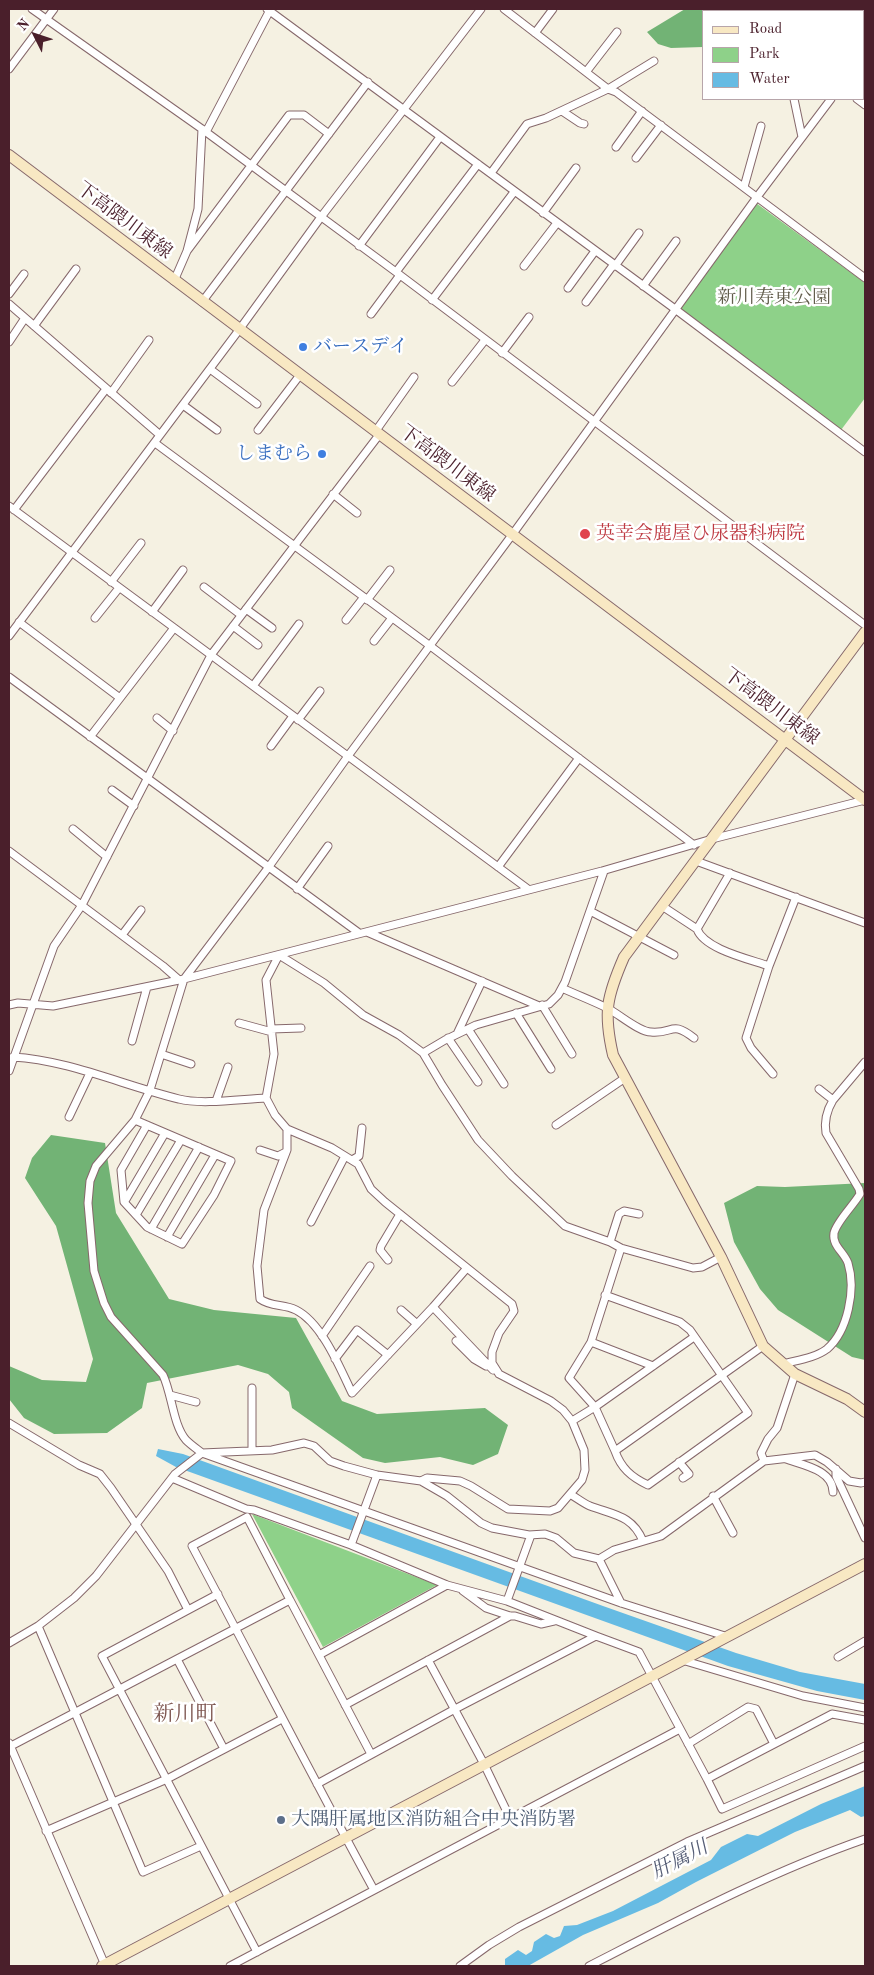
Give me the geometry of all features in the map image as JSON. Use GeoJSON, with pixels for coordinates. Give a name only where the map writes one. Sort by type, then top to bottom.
{"type":"FeatureCollection","features":[{"type":"Feature","properties":{"kind":"street"},"geometry":{"type":"LineString","coordinates":[[32,9],[251,165],[865,625]]}},
{"type":"Feature","properties":{"kind":"street"},"geometry":{"type":"LineString","coordinates":[[9,69],[54,9]]}},
{"type":"Feature","properties":{"kind":"street"},"geometry":{"type":"LineString","coordinates":[[9,636],[155,443],[321,217],[481,9]]}},
{"type":"Feature","properties":{"kind":"street"},"geometry":{"type":"LineString","coordinates":[[504,9],[608,89],[616,92],[661,125],[865,278]]}},
{"type":"Feature","properties":{"kind":"street"},"geometry":{"type":"LineString","coordinates":[[535,33],[553,9]]}},
{"type":"Feature","properties":{"kind":"street"},"geometry":{"type":"LineString","coordinates":[[174,281],[187,251],[198,209],[204,131],[268,10],[675,309],[865,452]]}},
{"type":"Feature","properties":{"kind":"street"},"geometry":{"type":"LineString","coordinates":[[586,72],[617,32]]}},
{"type":"Feature","properties":{"kind":"street"},"geometry":{"type":"LineString","coordinates":[[491,173],[527,124],[562,111],[608,89],[654,61]]}},
{"type":"Feature","properties":{"kind":"street"},"geometry":{"type":"LineString","coordinates":[[202,302],[368,82]]}},
{"type":"Feature","properties":{"kind":"street"},"geometry":{"type":"LineString","coordinates":[[794,100],[802,137]]}},
{"type":"Feature","properties":{"kind":"street"},"geometry":{"type":"LineString","coordinates":[[728,1637],[621,1603],[200,1454],[186,1440],[180,1429],[162,1375],[111,1318],[104,1303],[94,1271],[88,1204],[90,1181],[96,1166],[135,1120],[150,1090],[181,979],[268,868],[429,645],[830,100]]}},
{"type":"Feature","properties":{"kind":"street"},"geometry":{"type":"LineString","coordinates":[[562,111],[584,124]]}},
{"type":"Feature","properties":{"kind":"street"},"geometry":{"type":"LineString","coordinates":[[616,146],[642,112]]}},
{"type":"Feature","properties":{"kind":"street"},"geometry":{"type":"LineString","coordinates":[[187,251],[289,115],[304,115],[329,134]]}},
{"type":"Feature","properties":{"kind":"street"},"geometry":{"type":"LineString","coordinates":[[636,158],[661,125]]}},
{"type":"Feature","properties":{"kind":"street"},"geometry":{"type":"LineString","coordinates":[[744,187],[761,126]]}},
{"type":"Feature","properties":{"kind":"street"},"geometry":{"type":"LineString","coordinates":[[359,246],[440,137]]}},
{"type":"Feature","properties":{"kind":"street","name":"下高隈川東線"},"geometry":{"type":"LineString","coordinates":[[9,155],[865,800]]}},
{"type":"Feature","properties":{"kind":"street"},"geometry":{"type":"LineString","coordinates":[[371,314],[478,164]]}},
{"type":"Feature","properties":{"kind":"street"},"geometry":{"type":"LineString","coordinates":[[543,213],[576,168]]}},
{"type":"Feature","properties":{"kind":"street"},"geometry":{"type":"LineString","coordinates":[[432,300],[514,192]]}},
{"type":"Feature","properties":{"kind":"street"},"geometry":{"type":"LineString","coordinates":[[524,266],[557,223]]}},
{"type":"Feature","properties":{"kind":"street"},"geometry":{"type":"LineString","coordinates":[[586,302],[639,233]]}},
{"type":"Feature","properties":{"kind":"street"},"geometry":{"type":"LineString","coordinates":[[643,286],[676,241]]}},
{"type":"Feature","properties":{"kind":"street"},"geometry":{"type":"LineString","coordinates":[[568,288],[595,251]]}},
{"type":"Feature","properties":{"kind":"street"},"geometry":{"type":"LineString","coordinates":[[34,326],[76,269]]}},
{"type":"Feature","properties":{"kind":"street"},"geometry":{"type":"LineString","coordinates":[[9,294],[24,274]]}},
{"type":"Feature","properties":{"kind":"street"},"geometry":{"type":"LineString","coordinates":[[9,304],[160,435]]}},
{"type":"Feature","properties":{"kind":"street"},"geometry":{"type":"LineString","coordinates":[[502,353],[529,317]]}},
{"type":"Feature","properties":{"kind":"street"},"geometry":{"type":"LineString","coordinates":[[9,342],[25,318]]}},
{"type":"Feature","properties":{"kind":"street"},"geometry":{"type":"LineString","coordinates":[[150,340],[12,508],[528,890]]}},
{"type":"Feature","properties":{"kind":"street"},"geometry":{"type":"LineString","coordinates":[[452,382],[485,340]]}},
{"type":"Feature","properties":{"kind":"street"},"geometry":{"type":"LineString","coordinates":[[210,368],[257,404]]}},
{"type":"Feature","properties":{"kind":"street"},"geometry":{"type":"LineString","coordinates":[[258,430],[300,375]]}},
{"type":"Feature","properties":{"kind":"street"},"geometry":{"type":"LineString","coordinates":[[9,1071],[54,946],[82,905],[211,656],[333,494],[414,377]]}},
{"type":"Feature","properties":{"kind":"street"},"geometry":{"type":"LineString","coordinates":[[183,405],[217,430]]}},
{"type":"Feature","properties":{"kind":"street"},"geometry":{"type":"LineString","coordinates":[[155,443],[429,645],[694,845]]}},
{"type":"Feature","properties":{"kind":"street"},"geometry":{"type":"LineString","coordinates":[[333,494],[357,513]]}},
{"type":"Feature","properties":{"kind":"street"},"geometry":{"type":"LineString","coordinates":[[111,582],[141,543]]}},
{"type":"Feature","properties":{"kind":"street"},"geometry":{"type":"LineString","coordinates":[[152,612],[183,570]]}},
{"type":"Feature","properties":{"kind":"street"},"geometry":{"type":"LineString","coordinates":[[346,620],[390,570]]}},
{"type":"Feature","properties":{"kind":"street"},"geometry":{"type":"LineString","coordinates":[[95,618],[119,588]]}},
{"type":"Feature","properties":{"kind":"street"},"geometry":{"type":"LineString","coordinates":[[204,588],[272,628]]}},
{"type":"Feature","properties":{"kind":"street"},"geometry":{"type":"LineString","coordinates":[[374,641],[392,618]]}},
{"type":"Feature","properties":{"kind":"street"},"geometry":{"type":"LineString","coordinates":[[19,622],[120,698]]}},
{"type":"Feature","properties":{"kind":"street"},"geometry":{"type":"LineString","coordinates":[[253,686],[299,624]]}},
{"type":"Feature","properties":{"kind":"street"},"geometry":{"type":"LineString","coordinates":[[233,626],[258,646]]}},
{"type":"Feature","properties":{"kind":"street"},"geometry":{"type":"LineString","coordinates":[[90,737],[174,628]]}},
{"type":"Feature","properties":{"kind":"street"},"geometry":{"type":"LineString","coordinates":[[865,632],[624,957],[611,986],[607,1008],[607,1030],[613,1055],[721,1257],[763,1346],[795,1374],[848,1399],[865,1412]]}},
{"type":"Feature","properties":{"kind":"street"},"geometry":{"type":"LineString","coordinates":[[9,677],[297,889],[363,932],[540,1006],[572,1054]]}},
{"type":"Feature","properties":{"kind":"street"},"geometry":{"type":"LineString","coordinates":[[271,746],[320,691]]}},
{"type":"Feature","properties":{"kind":"street"},"geometry":{"type":"LineString","coordinates":[[157,718],[172,731]]}},
{"type":"Feature","properties":{"kind":"street"},"geometry":{"type":"LineString","coordinates":[[498,867],[579,758]]}},
{"type":"Feature","properties":{"kind":"street"},"geometry":{"type":"LineString","coordinates":[[112,790],[134,806]]}},
{"type":"Feature","properties":{"kind":"street"},"geometry":{"type":"LineString","coordinates":[[9,1005],[18,1003],[32,1006],[54,1006],[181,979],[604,871],[712,839],[865,800]]}},
{"type":"Feature","properties":{"kind":"street"},"geometry":{"type":"LineString","coordinates":[[73,830],[107,857]]}},
{"type":"Feature","properties":{"kind":"street"},"geometry":{"type":"LineString","coordinates":[[297,889],[328,846]]}},
{"type":"Feature","properties":{"kind":"street"},"geometry":{"type":"LineString","coordinates":[[9,851],[181,979]]}},
{"type":"Feature","properties":{"kind":"street"},"geometry":{"type":"LineString","coordinates":[[696,861],[865,923]]}},
{"type":"Feature","properties":{"kind":"street"},"geometry":{"type":"LineString","coordinates":[[424,1053],[448,1038],[468,1029],[549,1004],[562,988],[604,871]]}},
{"type":"Feature","properties":{"kind":"street"},"geometry":{"type":"LineString","coordinates":[[697,929],[730,873]]}},
{"type":"Feature","properties":{"kind":"street"},"geometry":{"type":"LineString","coordinates":[[773,1074],[751,1048],[746,1038],[769,966],[796,898]]}},
{"type":"Feature","properties":{"kind":"street"},"geometry":{"type":"LineString","coordinates":[[662,906],[697,929],[699,934],[710,945],[769,966]]}},
{"type":"Feature","properties":{"kind":"street"},"geometry":{"type":"LineString","coordinates":[[122,935],[141,910]]}},
{"type":"Feature","properties":{"kind":"street"},"geometry":{"type":"LineString","coordinates":[[590,911],[674,955]]}},
{"type":"Feature","properties":{"kind":"street"},"geometry":{"type":"LineString","coordinates":[[278,955],[266,980],[274,1054],[266,1098],[275,1115],[287,1129],[332,1148],[358,1164],[371,1188],[400,1214],[512,1304],[514,1311],[502,1326],[492,1352],[492,1363],[499,1374]]}},
{"type":"Feature","properties":{"kind":"street"},"geometry":{"type":"LineString","coordinates":[[278,955],[324,982],[363,1015],[424,1053],[442,1085],[478,1140],[512,1176],[566,1226],[621,1248],[693,1268],[702,1267],[721,1257]]}},
{"type":"Feature","properties":{"kind":"street"},"geometry":{"type":"LineString","coordinates":[[457,1034],[482,981]]}},
{"type":"Feature","properties":{"kind":"street"},"geometry":{"type":"LineString","coordinates":[[132,1041],[147,986]]}},
{"type":"Feature","properties":{"kind":"street"},"geometry":{"type":"LineString","coordinates":[[562,988],[607,1008],[647,1032],[658,1032],[677,1027],[694,1038]]}},
{"type":"Feature","properties":{"kind":"street"},"geometry":{"type":"LineString","coordinates":[[516,1013],[551,1069]]}},
{"type":"Feature","properties":{"kind":"street"},"geometry":{"type":"LineString","coordinates":[[239,1024],[271,1031],[301,1028]]}},
{"type":"Feature","properties":{"kind":"street"},"geometry":{"type":"LineString","coordinates":[[468,1029],[504,1084]]}},
{"type":"Feature","properties":{"kind":"street"},"geometry":{"type":"LineString","coordinates":[[448,1038],[478,1082]]}},
{"type":"Feature","properties":{"kind":"street"},"geometry":{"type":"LineString","coordinates":[[161,1054],[191,1064]]}},
{"type":"Feature","properties":{"kind":"street"},"geometry":{"type":"LineString","coordinates":[[13,1057],[26,1057],[90,1073],[180,1100],[216,1101],[266,1098]]}},
{"type":"Feature","properties":{"kind":"street"},"geometry":{"type":"LineString","coordinates":[[783,1364],[815,1356],[827,1348],[841,1330],[849,1302],[851,1277],[847,1261],[835,1243],[834,1234],[837,1226],[860,1194],[854,1180],[826,1133],[825,1124],[829,1107],[833,1100],[865,1062]]}},
{"type":"Feature","properties":{"kind":"street"},"geometry":{"type":"LineString","coordinates":[[216,1101],[228,1067]]}},
{"type":"Feature","properties":{"kind":"street"},"geometry":{"type":"LineString","coordinates":[[68,1117],[90,1073]]}},
{"type":"Feature","properties":{"kind":"street"},"geometry":{"type":"LineString","coordinates":[[556,1125],[625,1078]]}},
{"type":"Feature","properties":{"kind":"street"},"geometry":{"type":"LineString","coordinates":[[819,1089],[833,1100]]}},
{"type":"Feature","properties":{"kind":"street"},"geometry":{"type":"LineString","coordinates":[[135,1120],[165,1132],[215,1155],[231,1161],[214,1194],[182,1244],[151,1229],[124,1202],[121,1170],[147,1125]]}},
{"type":"Feature","properties":{"kind":"street"},"geometry":{"type":"LineString","coordinates":[[311,1222],[349,1158],[359,1156],[362,1128]]}},
{"type":"Feature","properties":{"kind":"street"},"geometry":{"type":"LineString","coordinates":[[287,1129],[286,1152],[264,1210],[257,1266],[260,1299],[266,1304],[287,1306],[299,1311],[317,1328],[352,1393],[434,1307],[467,1268]]}},
{"type":"Feature","properties":{"kind":"street"},"geometry":{"type":"LineString","coordinates":[[124,1202],[165,1132]]}},
{"type":"Feature","properties":{"kind":"street"},"geometry":{"type":"LineString","coordinates":[[136,1215],[181,1140]]}},
{"type":"Feature","properties":{"kind":"street"},"geometry":{"type":"LineString","coordinates":[[151,1229],[199,1147]]}},
{"type":"Feature","properties":{"kind":"street"},"geometry":{"type":"LineString","coordinates":[[260,1150],[278,1156],[286,1152]]}},
{"type":"Feature","properties":{"kind":"street"},"geometry":{"type":"LineString","coordinates":[[167,1237],[215,1155]]}},
{"type":"Feature","properties":{"kind":"street"},"geometry":{"type":"LineString","coordinates":[[610,1242],[620,1214],[624,1211],[639,1214]]}},
{"type":"Feature","properties":{"kind":"street"},"geometry":{"type":"LineString","coordinates":[[388,1260],[380,1250],[381,1246],[400,1214]]}},
{"type":"Feature","properties":{"kind":"street"},"geometry":{"type":"LineString","coordinates":[[605,1295],[680,1322],[694,1336],[748,1413],[648,1485],[635,1479],[619,1461],[595,1408],[569,1378],[590,1342],[605,1295],[621,1248]]}},
{"type":"Feature","properties":{"kind":"street"},"geometry":{"type":"LineString","coordinates":[[322,1336],[370,1266]]}},
{"type":"Feature","properties":{"kind":"street"},"geometry":{"type":"LineString","coordinates":[[421,1481],[427,1478],[460,1481],[508,1509],[550,1511],[558,1508],[582,1480],[585,1470],[584,1450],[572,1421],[563,1410],[551,1401],[489,1367],[434,1307]]}},
{"type":"Feature","properties":{"kind":"street"},"geometry":{"type":"LineString","coordinates":[[400,1310],[417,1324]]}},
{"type":"Feature","properties":{"kind":"street"},"geometry":{"type":"LineString","coordinates":[[335,1359],[356,1330],[388,1355]]}},
{"type":"Feature","properties":{"kind":"street"},"geometry":{"type":"LineString","coordinates":[[572,1421],[595,1408],[694,1336]]}},
{"type":"Feature","properties":{"kind":"street"},"geometry":{"type":"LineString","coordinates":[[456,1340],[474,1359],[482,1365],[489,1367]]}},
{"type":"Feature","properties":{"kind":"street"},"geometry":{"type":"LineString","coordinates":[[590,1342],[653,1366]]}},
{"type":"Feature","properties":{"kind":"street"},"geometry":{"type":"LineString","coordinates":[[615,1451],[763,1346]]}},
{"type":"Feature","properties":{"kind":"street"},"geometry":{"type":"LineString","coordinates":[[764,1461],[761,1453],[762,1447],[777,1428],[795,1374]]}},
{"type":"Feature","properties":{"kind":"street"},"geometry":{"type":"LineString","coordinates":[[252,1388],[252,1451]]}},
{"type":"Feature","properties":{"kind":"street"},"geometry":{"type":"LineString","coordinates":[[170,1395],[196,1402]]}},
{"type":"Feature","properties":{"kind":"street"},"geometry":{"type":"LineString","coordinates":[[9,1423],[79,1464],[100,1474],[168,1571],[188,1610]]}},
{"type":"Feature","properties":{"kind":"street"},"geometry":{"type":"LineString","coordinates":[[9,1643],[38,1626],[74,1598],[96,1576],[173,1476],[200,1454],[272,1450],[304,1443],[314,1446],[330,1461],[377,1475],[421,1481],[447,1496],[481,1523],[492,1528],[531,1535],[546,1534],[556,1538],[574,1553],[599,1558],[614,1550],[661,1536],[713,1496],[764,1461],[815,1455],[836,1469],[849,1481],[861,1484],[865,1482]]}},
{"type":"Feature","properties":{"kind":"street"},"geometry":{"type":"LineString","coordinates":[[784,1458],[826,1475],[833,1487],[833,1492]]}},
{"type":"Feature","properties":{"kind":"street"},"geometry":{"type":"LineString","coordinates":[[680,1462],[689,1474],[683,1478]]}},
{"type":"Feature","properties":{"kind":"street"},"geometry":{"type":"LineString","coordinates":[[836,1469],[836,1476],[865,1538]]}},
{"type":"Feature","properties":{"kind":"street"},"geometry":{"type":"LineString","coordinates":[[351,1545],[377,1475]]}},
{"type":"Feature","properties":{"kind":"street"},"geometry":{"type":"LineString","coordinates":[[173,1476],[246,1513],[371,1754]]}},
{"type":"Feature","properties":{"kind":"street"},"geometry":{"type":"LineString","coordinates":[[570,1494],[588,1504],[626,1518],[638,1530],[643,1541]]}},
{"type":"Feature","properties":{"kind":"street"},"geometry":{"type":"LineString","coordinates":[[713,1496],[733,1533]]}},
{"type":"Feature","properties":{"kind":"street"},"geometry":{"type":"LineString","coordinates":[[374,1890],[192,1546],[254,1510],[351,1545],[447,1585],[507,1601],[554,1621],[639,1652],[722,1809],[865,1746]]}},
{"type":"Feature","properties":{"kind":"street"},"geometry":{"type":"LineString","coordinates":[[507,1601],[531,1535]]}},
{"type":"Feature","properties":{"kind":"street"},"geometry":{"type":"LineString","coordinates":[[599,1558],[621,1603]]}},
{"type":"Feature","properties":{"kind":"street"},"geometry":{"type":"LineString","coordinates":[[290,1600],[75,1713],[10,1744],[104,1966],[229,1898],[865,1564]]}},
{"type":"Feature","properties":{"kind":"street"},"geometry":{"type":"LineString","coordinates":[[319,1655],[447,1585]]}},
{"type":"Feature","properties":{"kind":"street"},"geometry":{"type":"LineString","coordinates":[[458,1588],[486,1608],[541,1624],[554,1621]]}},
{"type":"Feature","properties":{"kind":"street"},"geometry":{"type":"LineString","coordinates":[[218,1594],[102,1656],[257,1952]]}},
{"type":"Feature","properties":{"kind":"street"},"geometry":{"type":"LineString","coordinates":[[345,1705],[510,1616]]}},
{"type":"Feature","properties":{"kind":"street"},"geometry":{"type":"LineString","coordinates":[[38,1626],[143,1872],[201,1846]]}},
{"type":"Feature","properties":{"kind":"street"},"geometry":{"type":"LineString","coordinates":[[317,1784],[454,1709],[596,1636]]}},
{"type":"Feature","properties":{"kind":"street"},"geometry":{"type":"LineString","coordinates":[[838,1657],[865,1640]]}},
{"type":"Feature","properties":{"kind":"street"},"geometry":{"type":"LineString","coordinates":[[177,1659],[224,1749]]}},
{"type":"Feature","properties":{"kind":"street"},"geometry":{"type":"LineString","coordinates":[[683,1659],[803,1696],[865,1708]]}},
{"type":"Feature","properties":{"kind":"street"},"geometry":{"type":"LineString","coordinates":[[428,1660],[484,1764],[510,1818]]}},
{"type":"Feature","properties":{"kind":"street"},"geometry":{"type":"LineString","coordinates":[[688,1744],[748,1707],[756,1709],[774,1744]]}},
{"type":"Feature","properties":{"kind":"street"},"geometry":{"type":"LineString","coordinates":[[707,1779],[832,1714],[865,1720]]}},
{"type":"Feature","properties":{"kind":"street"},"geometry":{"type":"LineString","coordinates":[[46,1831],[167,1779],[282,1719]]}},
{"type":"Feature","properties":{"kind":"street"},"geometry":{"type":"LineString","coordinates":[[230,1966],[680,1729]]}},
{"type":"Feature","properties":{"kind":"street"},"geometry":{"type":"LineString","coordinates":[[460,1966],[519,1926],[686,1842],[865,1766]]}},
{"type":"Feature","properties":{"kind":"street"},"geometry":{"type":"LineString","coordinates":[[589,1966],[765,1880],[828,1852],[865,1840]]}},
{"type":"Feature","properties":{"kind":"green space"},"geometry":{"type":"Polygon","coordinates":[[[685,9],[789,9],[702,10],[702,47],[671,48],[658,44],[647,32],[685,9]]]}},
{"type":"Feature","properties":{"kind":"green space","name":"新川寿東公園"},"geometry":{"type":"Polygon","coordinates":[[[756,203],[865,283],[865,398],[841,430],[675,309],[756,203]]]}},
{"type":"Feature","properties":{"kind":"green space"},"geometry":{"type":"Polygon","coordinates":[[[51,1135],[105,1143],[116,1213],[169,1299],[214,1310],[296,1318],[342,1401],[377,1414],[485,1408],[508,1425],[498,1454],[473,1465],[440,1457],[385,1463],[363,1458],[292,1408],[289,1392],[268,1374],[238,1365],[147,1383],[142,1408],[107,1433],[54,1434],[24,1418],[9,1399],[9,1366],[42,1380],[86,1382],[93,1359],[56,1226],[25,1178],[32,1158],[51,1135]]]}},
{"type":"Feature","properties":{"kind":"green space"},"geometry":{"type":"Polygon","coordinates":[[[865,1183],[865,1360],[852,1357],[778,1310],[760,1289],[734,1242],[724,1203],[757,1186],[785,1187],[865,1183]]]}},
{"type":"Feature","properties":{"kind":"green space"},"geometry":{"type":"Polygon","coordinates":[[[252,1514],[437,1585],[323,1647],[252,1514]]]}},
{"type":"Feature","properties":{"kind":"water"},"geometry":{"type":"Polygon","coordinates":[[[158,1449],[183,1454],[736,1653],[800,1672],[865,1684],[865,1700],[817,1691],[728,1666],[176,1467],[156,1456],[158,1449]]]}},
{"type":"Feature","properties":{"kind":"water"},"geometry":{"type":"Polygon","coordinates":[[[865,1786],[865,1816],[861,1817],[850,1810],[795,1832],[658,1903],[583,1935],[528,1966],[505,1966],[505,1959],[518,1950],[526,1955],[532,1951],[534,1942],[546,1934],[554,1938],[560,1936],[564,1926],[577,1925],[613,1911],[711,1860],[721,1847],[747,1834],[758,1836],[821,1804],[865,1786]]]}},
{"type":"Feature","properties":{"kind":"place","name":"バースデイ"},"geometry":{"type":"Point","coordinates":[303,347]}},
{"type":"Feature","properties":{"kind":"place","name":"しまむら"},"geometry":{"type":"Point","coordinates":[322,454]}},
{"type":"Feature","properties":{"kind":"place","name":"英幸会鹿屋ひ尿器科病院"},"geometry":{"type":"Point","coordinates":[585,534]}},
{"type":"Feature","properties":{"kind":"place","name":"大隅肝属地区消防組合中央消防署"},"geometry":{"type":"Point","coordinates":[281,1820]}},
{"type":"Feature","properties":{"kind":"district","name":"新川町"},"geometry":{"type":"Point","coordinates":[185,1714]}},
{"type":"Feature","properties":{"kind":"water label","name":"肝属川"},"geometry":{"type":"Point","coordinates":[680,1860]}}]}
